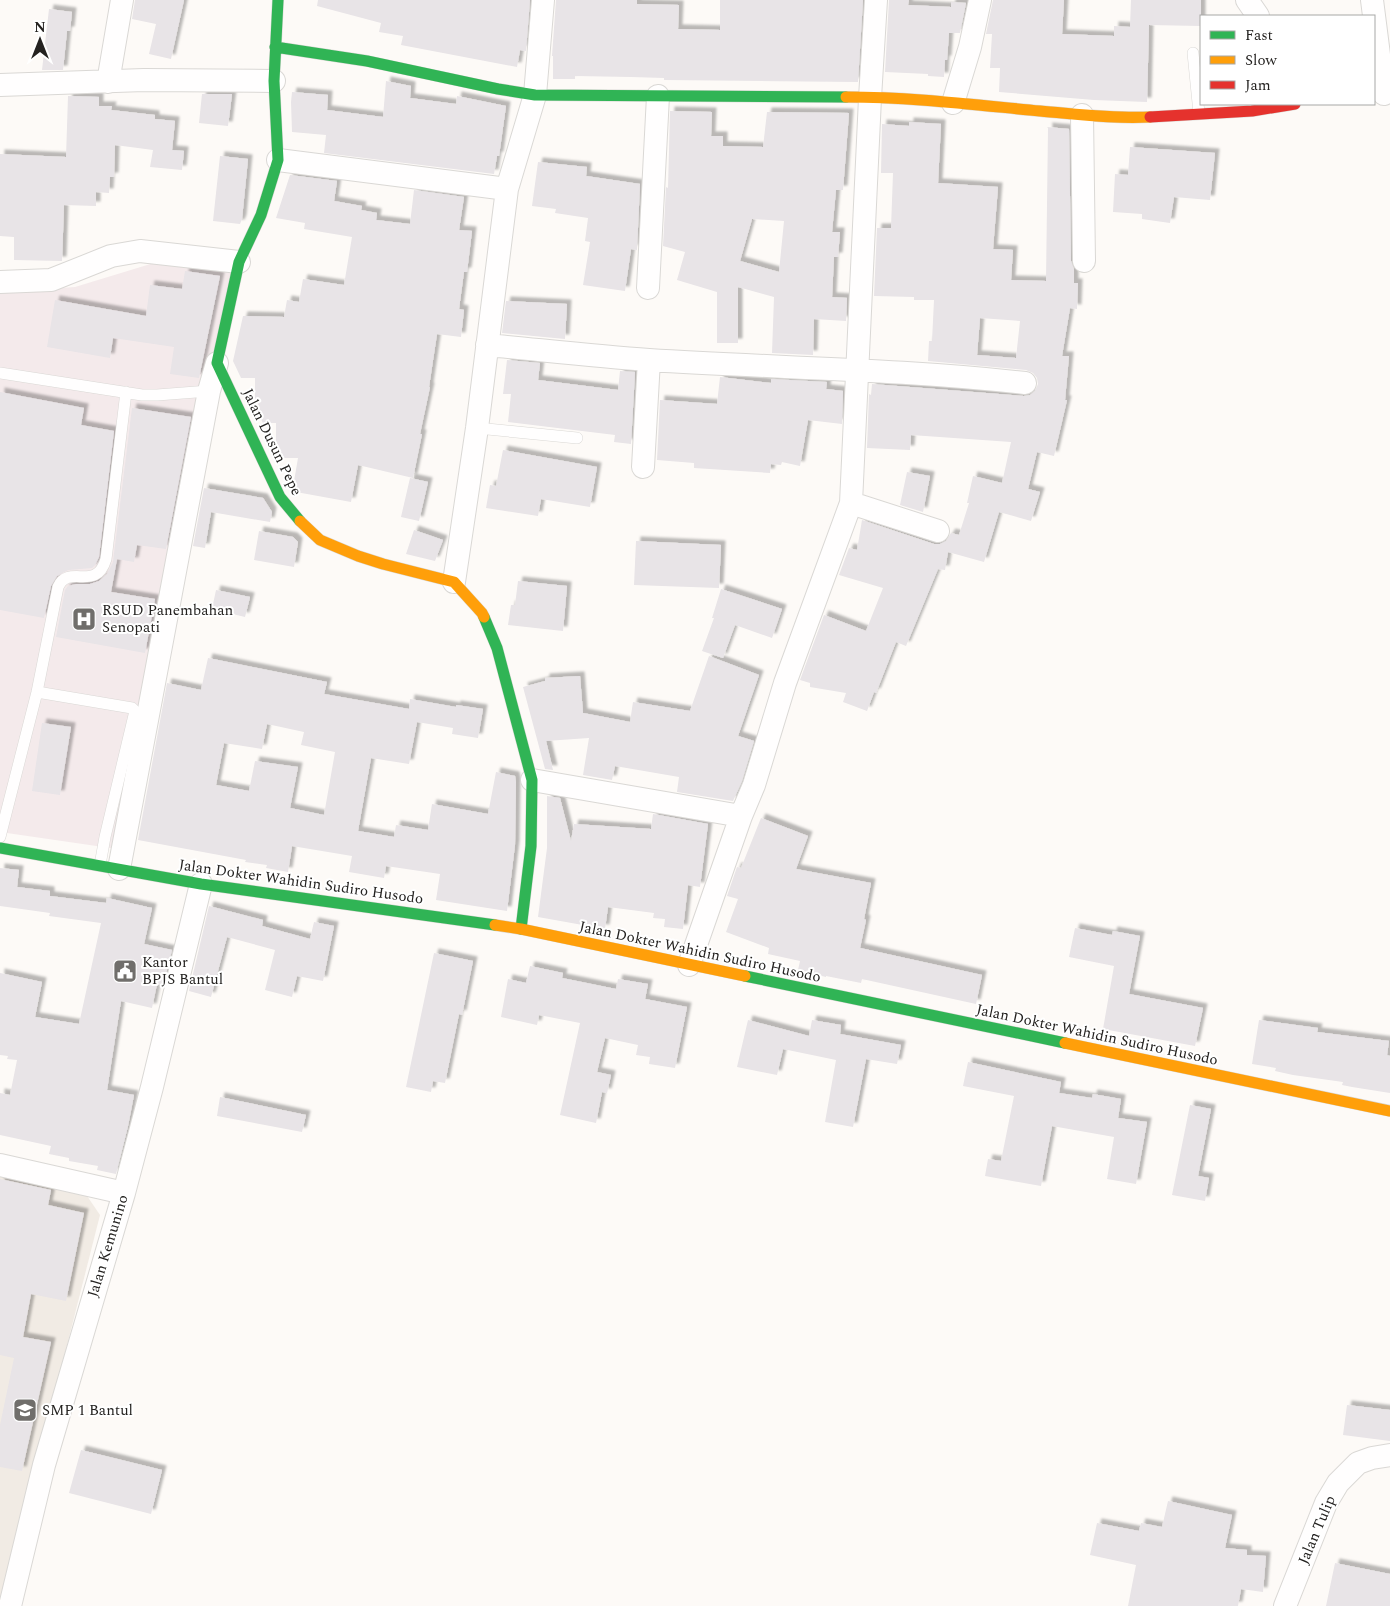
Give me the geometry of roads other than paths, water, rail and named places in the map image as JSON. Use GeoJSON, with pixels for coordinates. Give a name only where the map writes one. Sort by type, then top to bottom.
{"type":"FeatureCollection","features":[{"type":"Feature","properties":{"kind":"street"},"geometry":{"type":"LineString","coordinates":[[108,82],[122,0]]}},
{"type":"Feature","properties":{"kind":"street"},"geometry":{"type":"LineString","coordinates":[[109,867],[239,262],[261,215],[278,160],[274,80],[278,0]]}},
{"type":"Feature","properties":{"kind":"street"},"geometry":{"type":"LineString","coordinates":[[521,929],[531,846],[532,780],[497,648],[482,613],[454,582],[477,428],[507,189],[535,95],[543,0]]}},
{"type":"Feature","properties":{"kind":"street"},"geometry":{"type":"LineString","coordinates":[[689,965],[741,816],[754,786],[785,683],[851,503],[876,0]]}},
{"type":"Feature","properties":{"kind":"street"},"geometry":{"type":"LineString","coordinates":[[953,103],[970,47],[980,0]]}},
{"type":"Feature","properties":{"kind":"street"},"geometry":{"type":"LineString","coordinates":[[1247,0],[1257,15]]}},
{"type":"Feature","properties":{"kind":"street"},"geometry":{"type":"LineString","coordinates":[[1372,0],[1374,15]]}},
{"type":"Feature","properties":{"kind":"street"},"geometry":{"type":"LineString","coordinates":[[1375,28],[1382,95]]}},
{"type":"Feature","properties":{"kind":"street"},"geometry":{"type":"LineString","coordinates":[[275,47],[367,61],[535,95],[852,97],[953,103],[1133,118],[1252,110],[1275,105]]}},
{"type":"Feature","properties":{"kind":"street"},"geometry":{"type":"LineString","coordinates":[[0,85],[144,80],[274,80]]}},
{"type":"Feature","properties":{"kind":"street"},"geometry":{"type":"LineString","coordinates":[[648,288],[658,96]]}},
{"type":"Feature","properties":{"kind":"street"},"geometry":{"type":"LineString","coordinates":[[1082,115],[1084,261]]}},
{"type":"Feature","properties":{"kind":"street"},"geometry":{"type":"LineString","coordinates":[[278,160],[507,189]]}},
{"type":"Feature","properties":{"kind":"street"},"geometry":{"type":"LineString","coordinates":[[0,282],[51,280],[111,256],[140,251],[239,262]]}},
{"type":"Feature","properties":{"kind":"street"},"geometry":{"type":"LineString","coordinates":[[487,345],[649,360],[858,370],[1025,383]]}},
{"type":"Feature","properties":{"kind":"street"},"geometry":{"type":"LineString","coordinates":[[643,467],[649,360]]}},
{"type":"Feature","properties":{"kind":"street","name":"Jalan Dusun Pepe"},"geometry":{"type":"LineString","coordinates":[[217,362],[280,497],[304,527],[320,540],[358,556],[454,582]]}},
{"type":"Feature","properties":{"kind":"street"},"geometry":{"type":"LineString","coordinates":[[851,503],[938,531]]}},
{"type":"Feature","properties":{"kind":"street"},"geometry":{"type":"LineString","coordinates":[[532,780],[741,816]]}},
{"type":"Feature","properties":{"kind":"street","name":"Jalan Dokter Wahidin Sudiro Husodo"},"geometry":{"type":"LineString","coordinates":[[0,848],[201,884],[521,929],[1390,1111]]}},
{"type":"Feature","properties":{"kind":"street","name":"Jalan Kemunino"},"geometry":{"type":"LineString","coordinates":[[10,1606],[44,1465],[124,1193],[152,1087],[201,884]]}},
{"type":"Feature","properties":{"kind":"street"},"geometry":{"type":"LineString","coordinates":[[0,1165],[124,1193]]}},
{"type":"Feature","properties":{"kind":"street","name":"Jalan Tulip"},"geometry":{"type":"LineString","coordinates":[[1285,1606],[1326,1503],[1338,1483],[1358,1463],[1390,1455]]}},
{"type":"Feature","properties":{"kind":"lane"},"geometry":{"type":"LineString","coordinates":[[1193,53],[1199,113]]}},
{"type":"Feature","properties":{"kind":"lane"},"geometry":{"type":"LineString","coordinates":[[0,373],[142,395],[210,391]]}},
{"type":"Feature","properties":{"kind":"lane"},"geometry":{"type":"LineString","coordinates":[[0,837],[36,692],[60,582],[72,576],[96,576],[103,570],[106,559],[126,392]]}},
{"type":"Feature","properties":{"kind":"lane"},"geometry":{"type":"LineString","coordinates":[[477,428],[577,438]]}},
{"type":"Feature","properties":{"kind":"lane"},"geometry":{"type":"LineString","coordinates":[[36,692],[132,708],[135,711],[105,837],[109,867]]}},
{"type":"Feature","properties":{"kind":"place","name":"RSUD Panembahan Senopati"},"geometry":{"type":"Point","coordinates":[84,619]}},
{"type":"Feature","properties":{"kind":"place","name":"Kantor BPJS Bantul"},"geometry":{"type":"Point","coordinates":[125,971]}},
{"type":"Feature","properties":{"kind":"place","name":"SMP 1 Bantul"},"geometry":{"type":"Point","coordinates":[25,1410]}}]}
